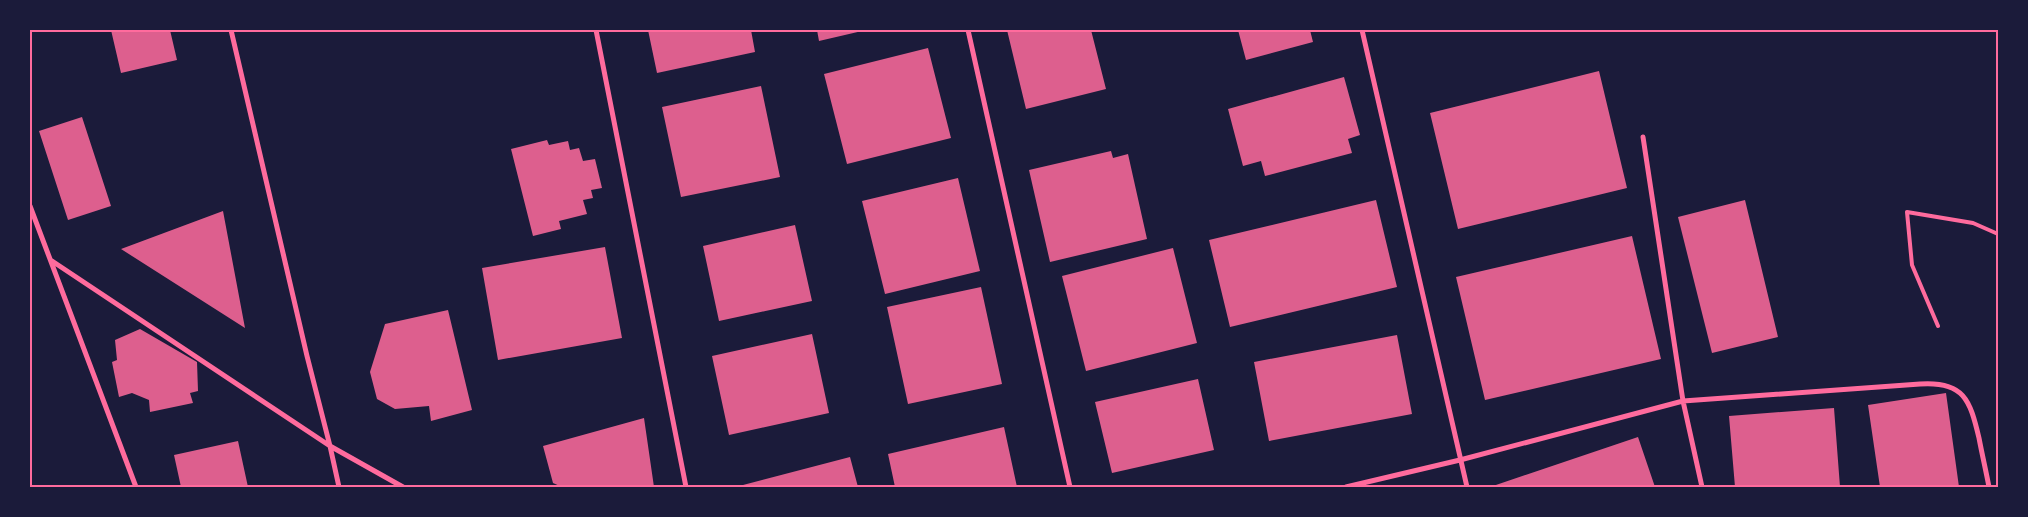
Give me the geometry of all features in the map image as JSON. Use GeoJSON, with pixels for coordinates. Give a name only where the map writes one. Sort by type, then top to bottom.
{"type":"FeatureCollection","features":[{"type":"Feature","properties":{"kind":"street"},"geometry":{"type":"LineString","coordinates":[[231,30],[339,487]]}},
{"type":"Feature","properties":{"kind":"street"},"geometry":{"type":"LineString","coordinates":[[596,30],[686,487]]}},
{"type":"Feature","properties":{"kind":"street"},"geometry":{"type":"LineString","coordinates":[[968,30],[1070,487]]}},
{"type":"Feature","properties":{"kind":"street"},"geometry":{"type":"LineString","coordinates":[[1362,30],[1467,487]]}},
{"type":"Feature","properties":{"kind":"street"},"geometry":{"type":"LineString","coordinates":[[1643,137],[1683,401],[1702,487]]}},
{"type":"Feature","properties":{"kind":"street"},"geometry":{"type":"LineString","coordinates":[[30,206],[136,487]]}},
{"type":"Feature","properties":{"kind":"street"},"geometry":{"type":"LineString","coordinates":[[52,261],[330,446],[403,487]]}},
{"type":"Feature","properties":{"kind":"street"},"geometry":{"type":"LineString","coordinates":[[1346,487],[1460,460],[1683,401],[1920,384],[1943,384],[1959,392],[1973,412],[1989,487]]}},
{"type":"Feature","properties":{"kind":"lane"},"geometry":{"type":"LineString","coordinates":[[1938,326],[1912,265],[1907,212],[1973,222],[1998,234]]}},
{"type":"Feature","properties":{"kind":"building"},"geometry":{"type":"Polygon","coordinates":[[[111,30],[170,30],[177,60],[121,73],[111,30]]]}},
{"type":"Feature","properties":{"kind":"building"},"geometry":{"type":"Polygon","coordinates":[[[648,30],[751,30],[755,52],[657,73],[648,30]]]}},
{"type":"Feature","properties":{"kind":"building"},"geometry":{"type":"Polygon","coordinates":[[[817,30],[862,30],[862,31],[819,41],[817,30]]]}},
{"type":"Feature","properties":{"kind":"building"},"geometry":{"type":"Polygon","coordinates":[[[1007,30],[1091,30],[1106,89],[1026,109],[1007,30]]]}},
{"type":"Feature","properties":{"kind":"building"},"geometry":{"type":"Polygon","coordinates":[[[1238,30],[1310,30],[1313,42],[1246,60],[1238,30]]]}},
{"type":"Feature","properties":{"kind":"building"},"geometry":{"type":"Polygon","coordinates":[[[928,48],[951,138],[847,164],[824,74],[928,48]]]}},
{"type":"Feature","properties":{"kind":"building"},"geometry":{"type":"Polygon","coordinates":[[[1599,71],[1627,188],[1458,229],[1430,113],[1599,71]]]}},
{"type":"Feature","properties":{"kind":"building"},"geometry":{"type":"Polygon","coordinates":[[[1344,77],[1360,135],[1348,139],[1352,153],[1265,176],[1261,161],[1243,166],[1228,109],[1344,77]]]}},
{"type":"Feature","properties":{"kind":"building"},"geometry":{"type":"Polygon","coordinates":[[[761,86],[780,177],[681,197],[662,107],[761,86]]]}},
{"type":"Feature","properties":{"kind":"building"},"geometry":{"type":"Polygon","coordinates":[[[82,117],[111,206],[68,220],[39,131],[82,117]]]}},
{"type":"Feature","properties":{"kind":"building"},"geometry":{"type":"Polygon","coordinates":[[[547,140],[549,145],[568,141],[570,150],[579,148],[583,161],[595,159],[602,188],[591,190],[593,198],[583,200],[587,214],[559,221],[561,229],[533,236],[511,149],[547,140]]]}},
{"type":"Feature","properties":{"kind":"building"},"geometry":{"type":"Polygon","coordinates":[[[1111,151],[1113,158],[1128,154],[1147,239],[1050,262],[1029,170],[1111,151]]]}},
{"type":"Feature","properties":{"kind":"building"},"geometry":{"type":"Polygon","coordinates":[[[958,178],[980,271],[885,294],[862,201],[958,178]]]}},
{"type":"Feature","properties":{"kind":"building"},"geometry":{"type":"Polygon","coordinates":[[[1376,200],[1397,287],[1230,327],[1209,240],[1376,200]]]}},
{"type":"Feature","properties":{"kind":"building"},"geometry":{"type":"Polygon","coordinates":[[[1745,200],[1778,337],[1712,353],[1678,217],[1745,200]]]}},
{"type":"Feature","properties":{"kind":"building"},"geometry":{"type":"Polygon","coordinates":[[[223,211],[245,328],[121,249],[223,211]]]}},
{"type":"Feature","properties":{"kind":"building"},"geometry":{"type":"Polygon","coordinates":[[[795,225],[812,301],[719,321],[703,246],[795,225]]]}},
{"type":"Feature","properties":{"kind":"building"},"geometry":{"type":"Polygon","coordinates":[[[1632,236],[1661,359],[1485,400],[1456,277],[1632,236]]]}},
{"type":"Feature","properties":{"kind":"building"},"geometry":{"type":"Polygon","coordinates":[[[605,247],[622,338],[498,360],[482,268],[605,247]]]}},
{"type":"Feature","properties":{"kind":"building"},"geometry":{"type":"Polygon","coordinates":[[[1173,248],[1197,343],[1086,371],[1062,276],[1173,248]]]}},
{"type":"Feature","properties":{"kind":"building"},"geometry":{"type":"Polygon","coordinates":[[[981,287],[1002,384],[908,404],[887,307],[981,287]]]}},
{"type":"Feature","properties":{"kind":"building"},"geometry":{"type":"Polygon","coordinates":[[[448,310],[472,410],[431,421],[429,406],[395,409],[377,399],[370,372],[385,324],[448,310]]]}},
{"type":"Feature","properties":{"kind":"building"},"geometry":{"type":"Polygon","coordinates":[[[140,329],[197,362],[198,391],[190,393],[193,403],[150,412],[149,400],[132,393],[119,397],[112,362],[117,360],[115,340],[140,329]]]}},
{"type":"Feature","properties":{"kind":"building"},"geometry":{"type":"Polygon","coordinates":[[[812,334],[829,413],[729,435],[712,356],[812,334]]]}},
{"type":"Feature","properties":{"kind":"building"},"geometry":{"type":"Polygon","coordinates":[[[1397,335],[1412,414],[1269,441],[1254,362],[1397,335]]]}},
{"type":"Feature","properties":{"kind":"building"},"geometry":{"type":"Polygon","coordinates":[[[1198,379],[1214,450],[1112,473],[1095,402],[1198,379]]]}},
{"type":"Feature","properties":{"kind":"building"},"geometry":{"type":"Polygon","coordinates":[[[1946,393],[1959,487],[1880,487],[1868,405],[1946,393]]]}},
{"type":"Feature","properties":{"kind":"building"},"geometry":{"type":"Polygon","coordinates":[[[1834,408],[1840,487],[1735,487],[1729,416],[1834,408]]]}},
{"type":"Feature","properties":{"kind":"building"},"geometry":{"type":"Polygon","coordinates":[[[644,418],[654,487],[562,487],[553,483],[543,446],[644,418]]]}},
{"type":"Feature","properties":{"kind":"building"},"geometry":{"type":"Polygon","coordinates":[[[1004,427],[1017,487],[895,487],[888,454],[1004,427]]]}},
{"type":"Feature","properties":{"kind":"building"},"geometry":{"type":"Polygon","coordinates":[[[1638,437],[1655,487],[1490,487],[1638,437]]]}},
{"type":"Feature","properties":{"kind":"building"},"geometry":{"type":"Polygon","coordinates":[[[238,441],[248,487],[181,487],[174,455],[238,441]]]}},
{"type":"Feature","properties":{"kind":"building"},"geometry":{"type":"Polygon","coordinates":[[[850,457],[858,487],[744,487],[743,485],[850,457]]]}}]}
